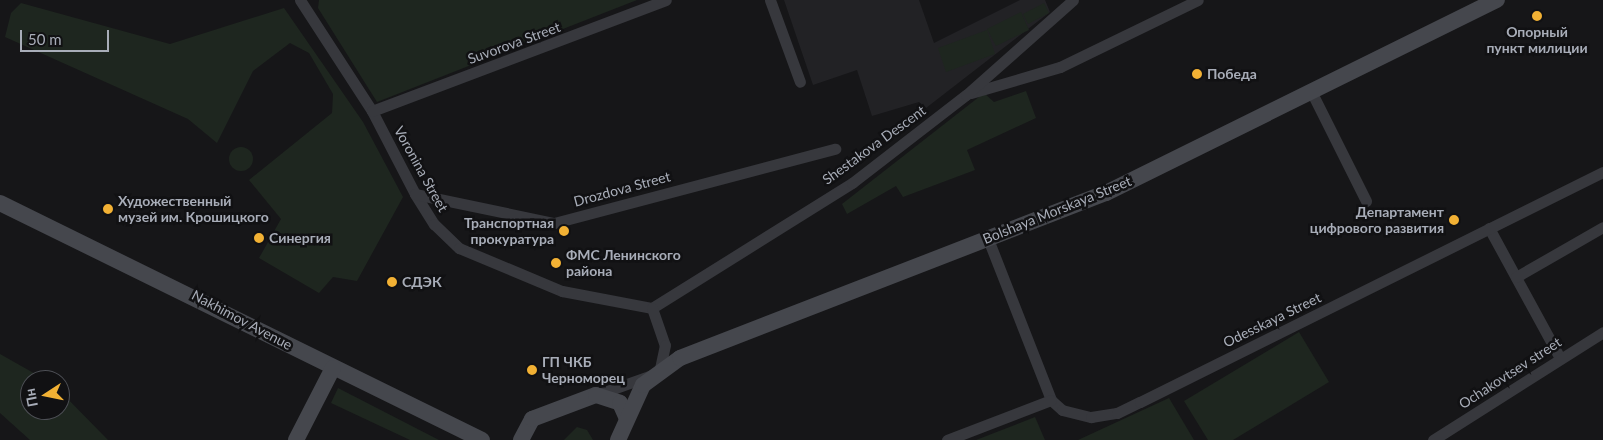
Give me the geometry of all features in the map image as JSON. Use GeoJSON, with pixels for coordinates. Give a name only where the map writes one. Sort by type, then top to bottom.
{"type":"FeatureCollection","features":[{"type":"Feature","properties":{"kind":"main road","name":"Bolshaya Morskaya Street"},"geometry":{"type":"LineString","coordinates":[[657,371],[1106,193],[1497,0]]}},
{"type":"Feature","properties":{"kind":"main road","name":"Nakhimov Avenue"},"geometry":{"type":"LineString","coordinates":[[0,203],[180,288],[333,368],[482,440]]}},
{"type":"Feature","properties":{"kind":"main road"},"geometry":{"type":"LineString","coordinates":[[296,440],[333,368]]}},
{"type":"Feature","properties":{"kind":"main road"},"geometry":{"type":"LineString","coordinates":[[618,440],[627,420],[657,371]]}},
{"type":"Feature","properties":{"kind":"main road"},"geometry":{"type":"LineString","coordinates":[[522,440],[532,419],[596,394],[620,403],[627,420]]}},
{"type":"Feature","properties":{"kind":"street","name":"Voronina Street"},"geometry":{"type":"LineString","coordinates":[[300,0],[372,111],[415,194],[434,224],[460,248],[491,264],[562,292],[652,308]]}},
{"type":"Feature","properties":{"kind":"street","name":"Suvorova Street"},"geometry":{"type":"LineString","coordinates":[[372,111],[666,0]]}},
{"type":"Feature","properties":{"kind":"street"},"geometry":{"type":"LineString","coordinates":[[770,0],[800,82]]}},
{"type":"Feature","properties":{"kind":"street","name":"Shestakova Descent"},"geometry":{"type":"LineString","coordinates":[[652,308],[852,183],[966,94],[1073,0]]}},
{"type":"Feature","properties":{"kind":"street"},"geometry":{"type":"LineString","coordinates":[[966,94],[1060,67],[1198,0]]}},
{"type":"Feature","properties":{"kind":"street"},"geometry":{"type":"LineString","coordinates":[[1312,91],[1366,201]]}},
{"type":"Feature","properties":{"kind":"street","name":"Drozdova Street"},"geometry":{"type":"LineString","coordinates":[[415,194],[554,223],[835,149]]}},
{"type":"Feature","properties":{"kind":"street","name":"Odesskaya Street"},"geometry":{"type":"LineString","coordinates":[[1051,400],[1076,415],[1117,412],[1397,276],[1603,172]]}},
{"type":"Feature","properties":{"kind":"street"},"geometry":{"type":"LineString","coordinates":[[1516,277],[1603,227]]}},
{"type":"Feature","properties":{"kind":"street"},"geometry":{"type":"LineString","coordinates":[[1489,228],[1560,358]]}},
{"type":"Feature","properties":{"kind":"street"},"geometry":{"type":"LineString","coordinates":[[947,440],[1051,400],[988,239]]}},
{"type":"Feature","properties":{"kind":"street"},"geometry":{"type":"LineString","coordinates":[[596,394],[657,371],[665,345],[652,308]]}},
{"type":"Feature","properties":{"kind":"street","name":"Ochakovtsev street"},"geometry":{"type":"LineString","coordinates":[[1433,440],[1603,332]]}},
{"type":"Feature","properties":{"kind":"shaded area"},"geometry":{"type":"Polygon","coordinates":[[[319,0],[637,0],[377,102],[318,8],[319,0]]]}},
{"type":"Feature","properties":{"kind":"shaded area"},"geometry":{"type":"Polygon","coordinates":[[[784,0],[919,0],[934,43],[1020,0],[1045,0],[1050,12],[926,108],[919,102],[872,116],[857,70],[813,85],[784,0]]]}},
{"type":"Feature","properties":{"kind":"shaded area"},"geometry":{"type":"Polygon","coordinates":[[[21,3],[170,44],[284,8],[363,122],[403,197],[357,281],[333,277],[319,293],[259,258],[281,219],[249,180],[332,113],[333,94],[309,53],[290,43],[253,71],[217,143],[188,119],[5,37],[11,13],[21,3]]]}},
{"type":"Feature","properties":{"kind":"shaded area"},"geometry":{"type":"Polygon","coordinates":[[[1044,3],[1049,13],[1028,24],[1023,14],[1044,3]]]}},
{"type":"Feature","properties":{"kind":"shaded area"},"geometry":{"type":"Polygon","coordinates":[[[1021,12],[1029,30],[996,46],[987,29],[1021,12]]]}},
{"type":"Feature","properties":{"kind":"shaded area"},"geometry":{"type":"Polygon","coordinates":[[[987,30],[995,54],[946,72],[938,48],[987,30]]]}},
{"type":"Feature","properties":{"kind":"shaded area"},"geometry":{"type":"Polygon","coordinates":[[[1026,91],[1036,118],[967,150],[975,170],[903,197],[896,186],[847,214],[842,204],[984,93],[994,102],[1026,91]]]}},
{"type":"Feature","properties":{"kind":"shaded area"},"geometry":{"type":"Polygon","coordinates":[[[241,147],[250,150],[253,159],[250,168],[241,171],[232,168],[229,159],[232,150],[241,147]]]}},
{"type":"Feature","properties":{"kind":"shaded area"},"geometry":{"type":"Polygon","coordinates":[[[1299,332],[1329,382],[1233,440],[1208,440],[1184,401],[1299,332]]]}},
{"type":"Feature","properties":{"kind":"shaded area"},"geometry":{"type":"Polygon","coordinates":[[[0,354],[28,370],[20,370],[20,420],[70,420],[70,401],[108,440],[30,440],[0,413],[0,354]]]}},
{"type":"Feature","properties":{"kind":"shaded area"},"geometry":{"type":"Polygon","coordinates":[[[338,388],[439,440],[410,440],[331,403],[338,388]]]}},
{"type":"Feature","properties":{"kind":"shaded area"},"geometry":{"type":"Polygon","coordinates":[[[1169,398],[1194,440],[1078,440],[1169,398]]]}},
{"type":"Feature","properties":{"kind":"shaded area"},"geometry":{"type":"Polygon","coordinates":[[[1035,417],[1045,440],[976,440],[1035,417]]]}},
{"type":"Feature","properties":{"kind":"shaded area"},"geometry":{"type":"Polygon","coordinates":[[[577,427],[587,430],[593,440],[564,440],[577,427]]]}},
{"type":"Feature","properties":{"kind":"place","name":"Опорный пункт милиции"},"geometry":{"type":"Point","coordinates":[1537,16]}},
{"type":"Feature","properties":{"kind":"place","name":"Победа"},"geometry":{"type":"Point","coordinates":[1197,74]}},
{"type":"Feature","properties":{"kind":"place","name":"Художественный музей им. Крошицкого"},"geometry":{"type":"Point","coordinates":[108,209]}},
{"type":"Feature","properties":{"kind":"place","name":"Департамент цифрового развития"},"geometry":{"type":"Point","coordinates":[1454,220]}},
{"type":"Feature","properties":{"kind":"place","name":"Транспортная прокуратура"},"geometry":{"type":"Point","coordinates":[564,231]}},
{"type":"Feature","properties":{"kind":"place","name":"Синергия"},"geometry":{"type":"Point","coordinates":[259,238]}},
{"type":"Feature","properties":{"kind":"place","name":"ФМС Ленинского района"},"geometry":{"type":"Point","coordinates":[556,263]}},
{"type":"Feature","properties":{"kind":"place","name":"СДЭК"},"geometry":{"type":"Point","coordinates":[392,282]}},
{"type":"Feature","properties":{"kind":"place","name":"ГП ЧКБ Черноморец"},"geometry":{"type":"Point","coordinates":[532,370]}}]}
